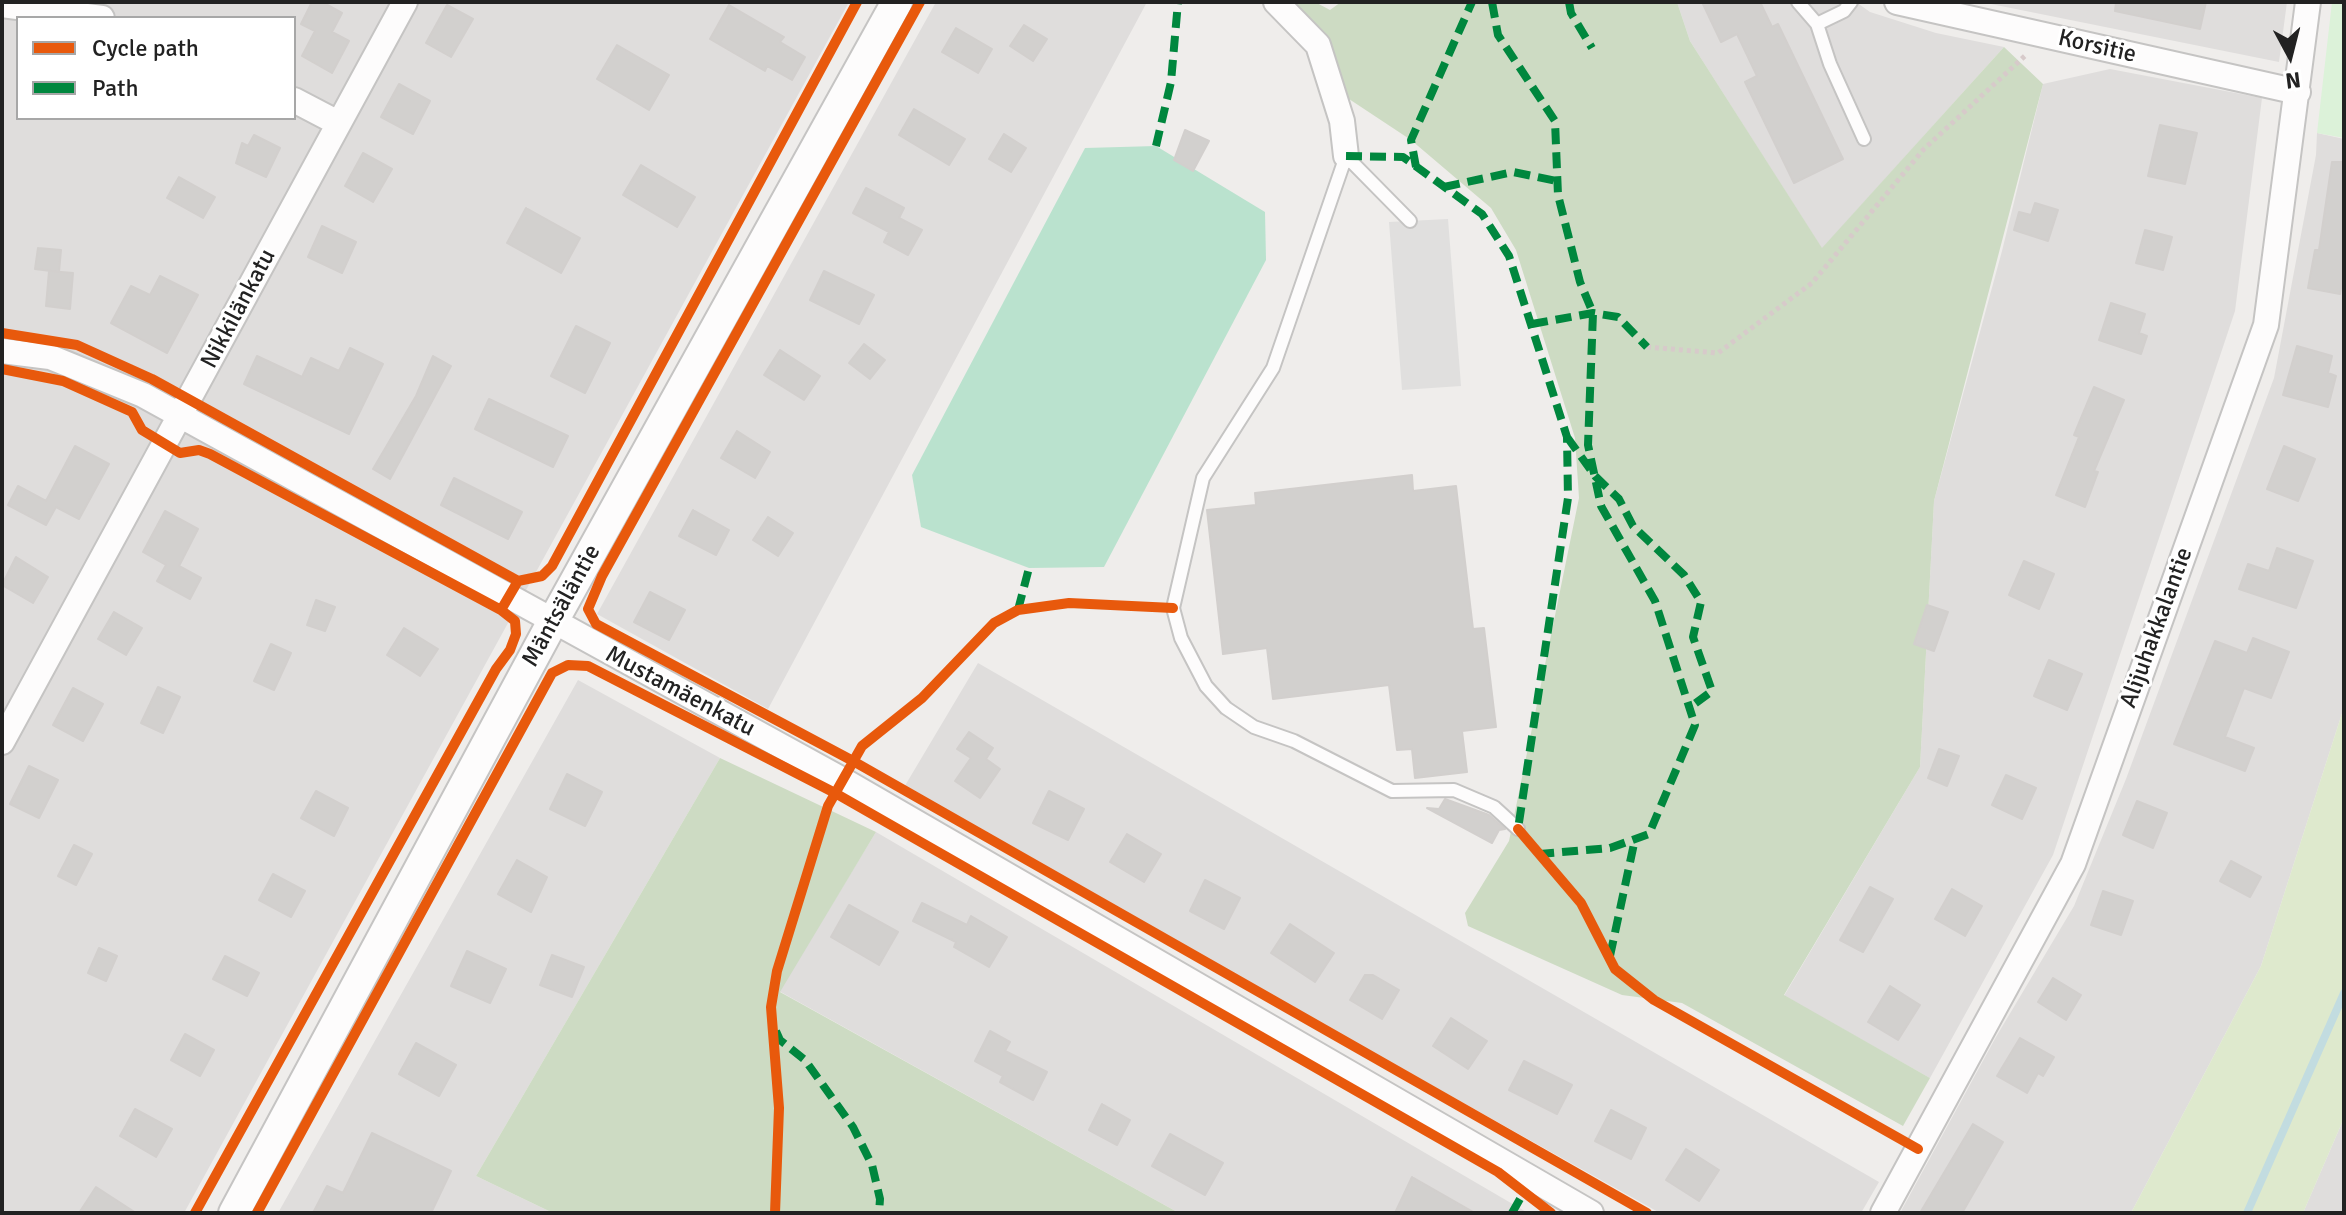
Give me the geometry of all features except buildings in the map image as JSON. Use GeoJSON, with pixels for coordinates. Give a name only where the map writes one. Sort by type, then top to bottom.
{"type":"FeatureCollection","features":[{"type":"Feature","properties":{"kind":"street","name":"Nikkilänkatu"},"geometry":{"type":"LineString","coordinates":[[2,742],[405,2]]}},
{"type":"Feature","properties":{"kind":"street","name":"Mäntsäläntie"},"geometry":{"type":"LineString","coordinates":[[234,1213],[552,623],[897,2]]}},
{"type":"Feature","properties":{"kind":"street"},"geometry":{"type":"LineString","coordinates":[[1276,2],[1318,45],[1342,121],[1346,156]]}},
{"type":"Feature","properties":{"kind":"street","name":"Korsitie"},"geometry":{"type":"LineString","coordinates":[[1897,2],[2298,92]]}},
{"type":"Feature","properties":{"kind":"street","name":"Alijuhakkalantie"},"geometry":{"type":"LineString","coordinates":[[1883,1213],[2078,850],[2266,325],[2308,2]]}},
{"type":"Feature","properties":{"kind":"street"},"geometry":{"type":"LineString","coordinates":[[2,5],[87,16]]}},
{"type":"Feature","properties":{"kind":"street"},"geometry":{"type":"LineString","coordinates":[[296,101],[338,123]]}},
{"type":"Feature","properties":{"kind":"street","name":"Mustamäenkatu"},"geometry":{"type":"LineString","coordinates":[[2,351],[50,357],[143,395],[552,623],[841,779],[1591,1213]]}},
{"type":"Feature","properties":{"kind":"lane"},"geometry":{"type":"LineString","coordinates":[[1798,2],[1817,24],[1830,64],[1864,139]]}},
{"type":"Feature","properties":{"kind":"lane"},"geometry":{"type":"LineString","coordinates":[[1817,24],[1844,11],[1851,2]]}},
{"type":"Feature","properties":{"kind":"lane"},"geometry":{"type":"LineString","coordinates":[[1410,221],[1346,156],[1273,368],[1203,478],[1173,608],[1181,638],[1206,686],[1226,708],[1254,727],[1294,741],[1392,791],[1454,790],[1494,807],[1518,829]]}},
{"type":"Feature","properties":{"kind":"path"},"geometry":{"type":"LineString","coordinates":[[1647,347],[1718,353],[1812,283],[1924,149],[2047,36]]}},
{"type":"Feature","properties":{"kind":"shaded area"},"geometry":{"type":"Polygon","coordinates":[[[2,2],[849,2],[184,1213],[2,1213],[2,2]]]}},
{"type":"Feature","properties":{"kind":"shaded area"},"geometry":{"type":"Polygon","coordinates":[[[936,2],[1147,2],[768,709],[597,614],[936,2]]]}},
{"type":"Feature","properties":{"kind":"shaded area"},"geometry":{"type":"Polygon","coordinates":[[[1677,2],[1856,2],[1870,12],[1936,33],[2004,47],[1822,249],[1690,41],[1677,2]]]}},
{"type":"Feature","properties":{"kind":"shaded area"},"geometry":{"type":"Polygon","coordinates":[[[1981,2],[2287,2],[2279,62],[1981,2]]]}},
{"type":"Feature","properties":{"kind":"shaded area"},"geometry":{"type":"Polygon","coordinates":[[[2110,69],[2262,98],[2235,311],[2053,855],[1930,1078],[1784,996],[1920,767],[1934,501],[2002,251],[2043,84],[2110,69]]]}},
{"type":"Feature","properties":{"kind":"shaded area"},"geometry":{"type":"Polygon","coordinates":[[[2317,133],[2344,139],[2344,707],[2261,966],[2131,1213],[1900,1213],[1996,1037],[2074,906],[2126,779],[2274,378],[2316,155],[2317,133]]]}},
{"type":"Feature","properties":{"kind":"shaded area"},"geometry":{"type":"Polygon","coordinates":[[[1448,219],[1461,386],[1402,390],[1389,222],[1448,219]]]}},
{"type":"Feature","properties":{"kind":"shaded area"},"geometry":{"type":"Polygon","coordinates":[[[978,663],[1879,1182],[1861,1213],[1660,1213],[903,789],[978,663]]]}},
{"type":"Feature","properties":{"kind":"shaded area"},"geometry":{"type":"Polygon","coordinates":[[[578,680],[720,758],[476,1176],[553,1213],[278,1213],[578,680]]]}},
{"type":"Feature","properties":{"kind":"shaded area"},"geometry":{"type":"Polygon","coordinates":[[[876,832],[1528,1213],[1179,1213],[779,991],[876,832]]]}},
{"type":"Feature","properties":{"kind":"shaded area"},"geometry":{"type":"Polygon","coordinates":[[[2344,1118],[2344,1213],[2303,1213],[2344,1118]]]}},
{"type":"Feature","properties":{"kind":"green space"},"geometry":{"type":"Polygon","coordinates":[[[1290,2],[1315,2],[1330,10],[1341,2],[1677,2],[1690,41],[1822,248],[2004,47],[2043,84],[1934,501],[1920,767],[1784,995],[1930,1078],[1903,1126],[1682,1003],[1622,995],[1468,926],[1465,913],[1509,841],[1579,498],[1575,438],[1516,250],[1491,208],[1411,140],[1349,99],[1326,40],[1290,2]]]}},
{"type":"Feature","properties":{"kind":"green space"},"geometry":{"type":"Polygon","coordinates":[[[2332,2],[2344,2],[2344,138],[2317,133],[2332,2]]]}},
{"type":"Feature","properties":{"kind":"green space"},"geometry":{"type":"Polygon","coordinates":[[[1156,146],[1265,212],[1266,260],[1104,567],[1029,568],[921,527],[912,475],[1085,148],[1156,146]]]}},
{"type":"Feature","properties":{"kind":"green space"},"geometry":{"type":"Polygon","coordinates":[[[2344,707],[2344,1118],[2303,1213],[2131,1213],[2261,966],[2344,707]]]}},
{"type":"Feature","properties":{"kind":"green space"},"geometry":{"type":"Polygon","coordinates":[[[720,758],[876,832],[780,992],[1179,1213],[553,1213],[476,1176],[720,758]]]}},
{"type":"Feature","properties":{"kind":"waterway"},"geometry":{"type":"LineString","coordinates":[[2247,1213],[2344,993]]}},
{"type":"Feature","properties":{"kind":"marked path"},"geometry":{"type":"LineString","coordinates":[[1156,146],[1171,82],[1178,2]]}},
{"type":"Feature","properties":{"kind":"marked path"},"geometry":{"type":"LineString","coordinates":[[1416,167],[1411,140],[1472,2]]}},
{"type":"Feature","properties":{"kind":"marked path"},"geometry":{"type":"LineString","coordinates":[[1492,2],[1498,35],[1555,121],[1558,195],[1580,282],[1593,313],[1588,445],[1601,506],[1655,601],[1695,725],[1649,834],[1610,848],[1540,854]]}},
{"type":"Feature","properties":{"kind":"marked path"},"geometry":{"type":"LineString","coordinates":[[1569,2],[1571,13],[1592,48]]}},
{"type":"Feature","properties":{"kind":"marked path"},"geometry":{"type":"LineString","coordinates":[[1346,156],[1403,157],[1482,214],[1509,256],[1567,437],[1568,498],[1518,829]]}},
{"type":"Feature","properties":{"kind":"marked path"},"geometry":{"type":"LineString","coordinates":[[1444,187],[1513,172],[1557,181]]}},
{"type":"Feature","properties":{"kind":"marked path"},"geometry":{"type":"LineString","coordinates":[[1532,324],[1593,313],[1618,317],[1647,347]]}},
{"type":"Feature","properties":{"kind":"marked path"},"geometry":{"type":"LineString","coordinates":[[1567,437],[1595,476],[1619,499],[1633,526],[1684,575],[1701,602],[1693,637],[1712,691],[1689,708]]}},
{"type":"Feature","properties":{"kind":"marked path"},"geometry":{"type":"LineString","coordinates":[[1018,610],[1029,568]]}},
{"type":"Feature","properties":{"kind":"marked path"},"geometry":{"type":"LineString","coordinates":[[1610,956],[1635,839]]}},
{"type":"Feature","properties":{"kind":"marked path"},"geometry":{"type":"LineString","coordinates":[[776,1031],[780,1040],[805,1060],[853,1127],[872,1165],[880,1199],[879,1213]]}},
{"type":"Feature","properties":{"kind":"marked path"},"geometry":{"type":"LineString","coordinates":[[1512,1213],[1524,1192]]}},
{"type":"Feature","properties":{"kind":"cycle path"},"geometry":{"type":"LineString","coordinates":[[195,1213],[496,669],[510,650],[516,634],[515,621],[501,610],[518,581],[542,576],[552,566],[857,2]]}},
{"type":"Feature","properties":{"kind":"cycle path"},"geometry":{"type":"LineString","coordinates":[[920,2],[602,576],[588,609],[596,624],[853,761],[1647,1213]]}},
{"type":"Feature","properties":{"kind":"cycle path"},"geometry":{"type":"LineString","coordinates":[[2,333],[77,345],[152,379],[518,581]]}},
{"type":"Feature","properties":{"kind":"cycle path"},"geometry":{"type":"LineString","coordinates":[[2,369],[63,381],[132,412],[142,430],[180,453],[199,450],[210,454],[501,610]]}},
{"type":"Feature","properties":{"kind":"cycle path"},"geometry":{"type":"LineString","coordinates":[[775,1213],[779,1108],[771,1007],[777,971],[828,806],[862,746],[922,698],[994,623],[1018,610],[1069,603],[1173,608]]}},
{"type":"Feature","properties":{"kind":"cycle path"},"geometry":{"type":"LineString","coordinates":[[257,1213],[552,673],[568,665],[588,666],[835,793],[1498,1172],[1551,1213]]}},
{"type":"Feature","properties":{"kind":"cycle path"},"geometry":{"type":"LineString","coordinates":[[1518,829],[1581,903],[1615,969],[1654,1000],[1918,1149]]}}]}
